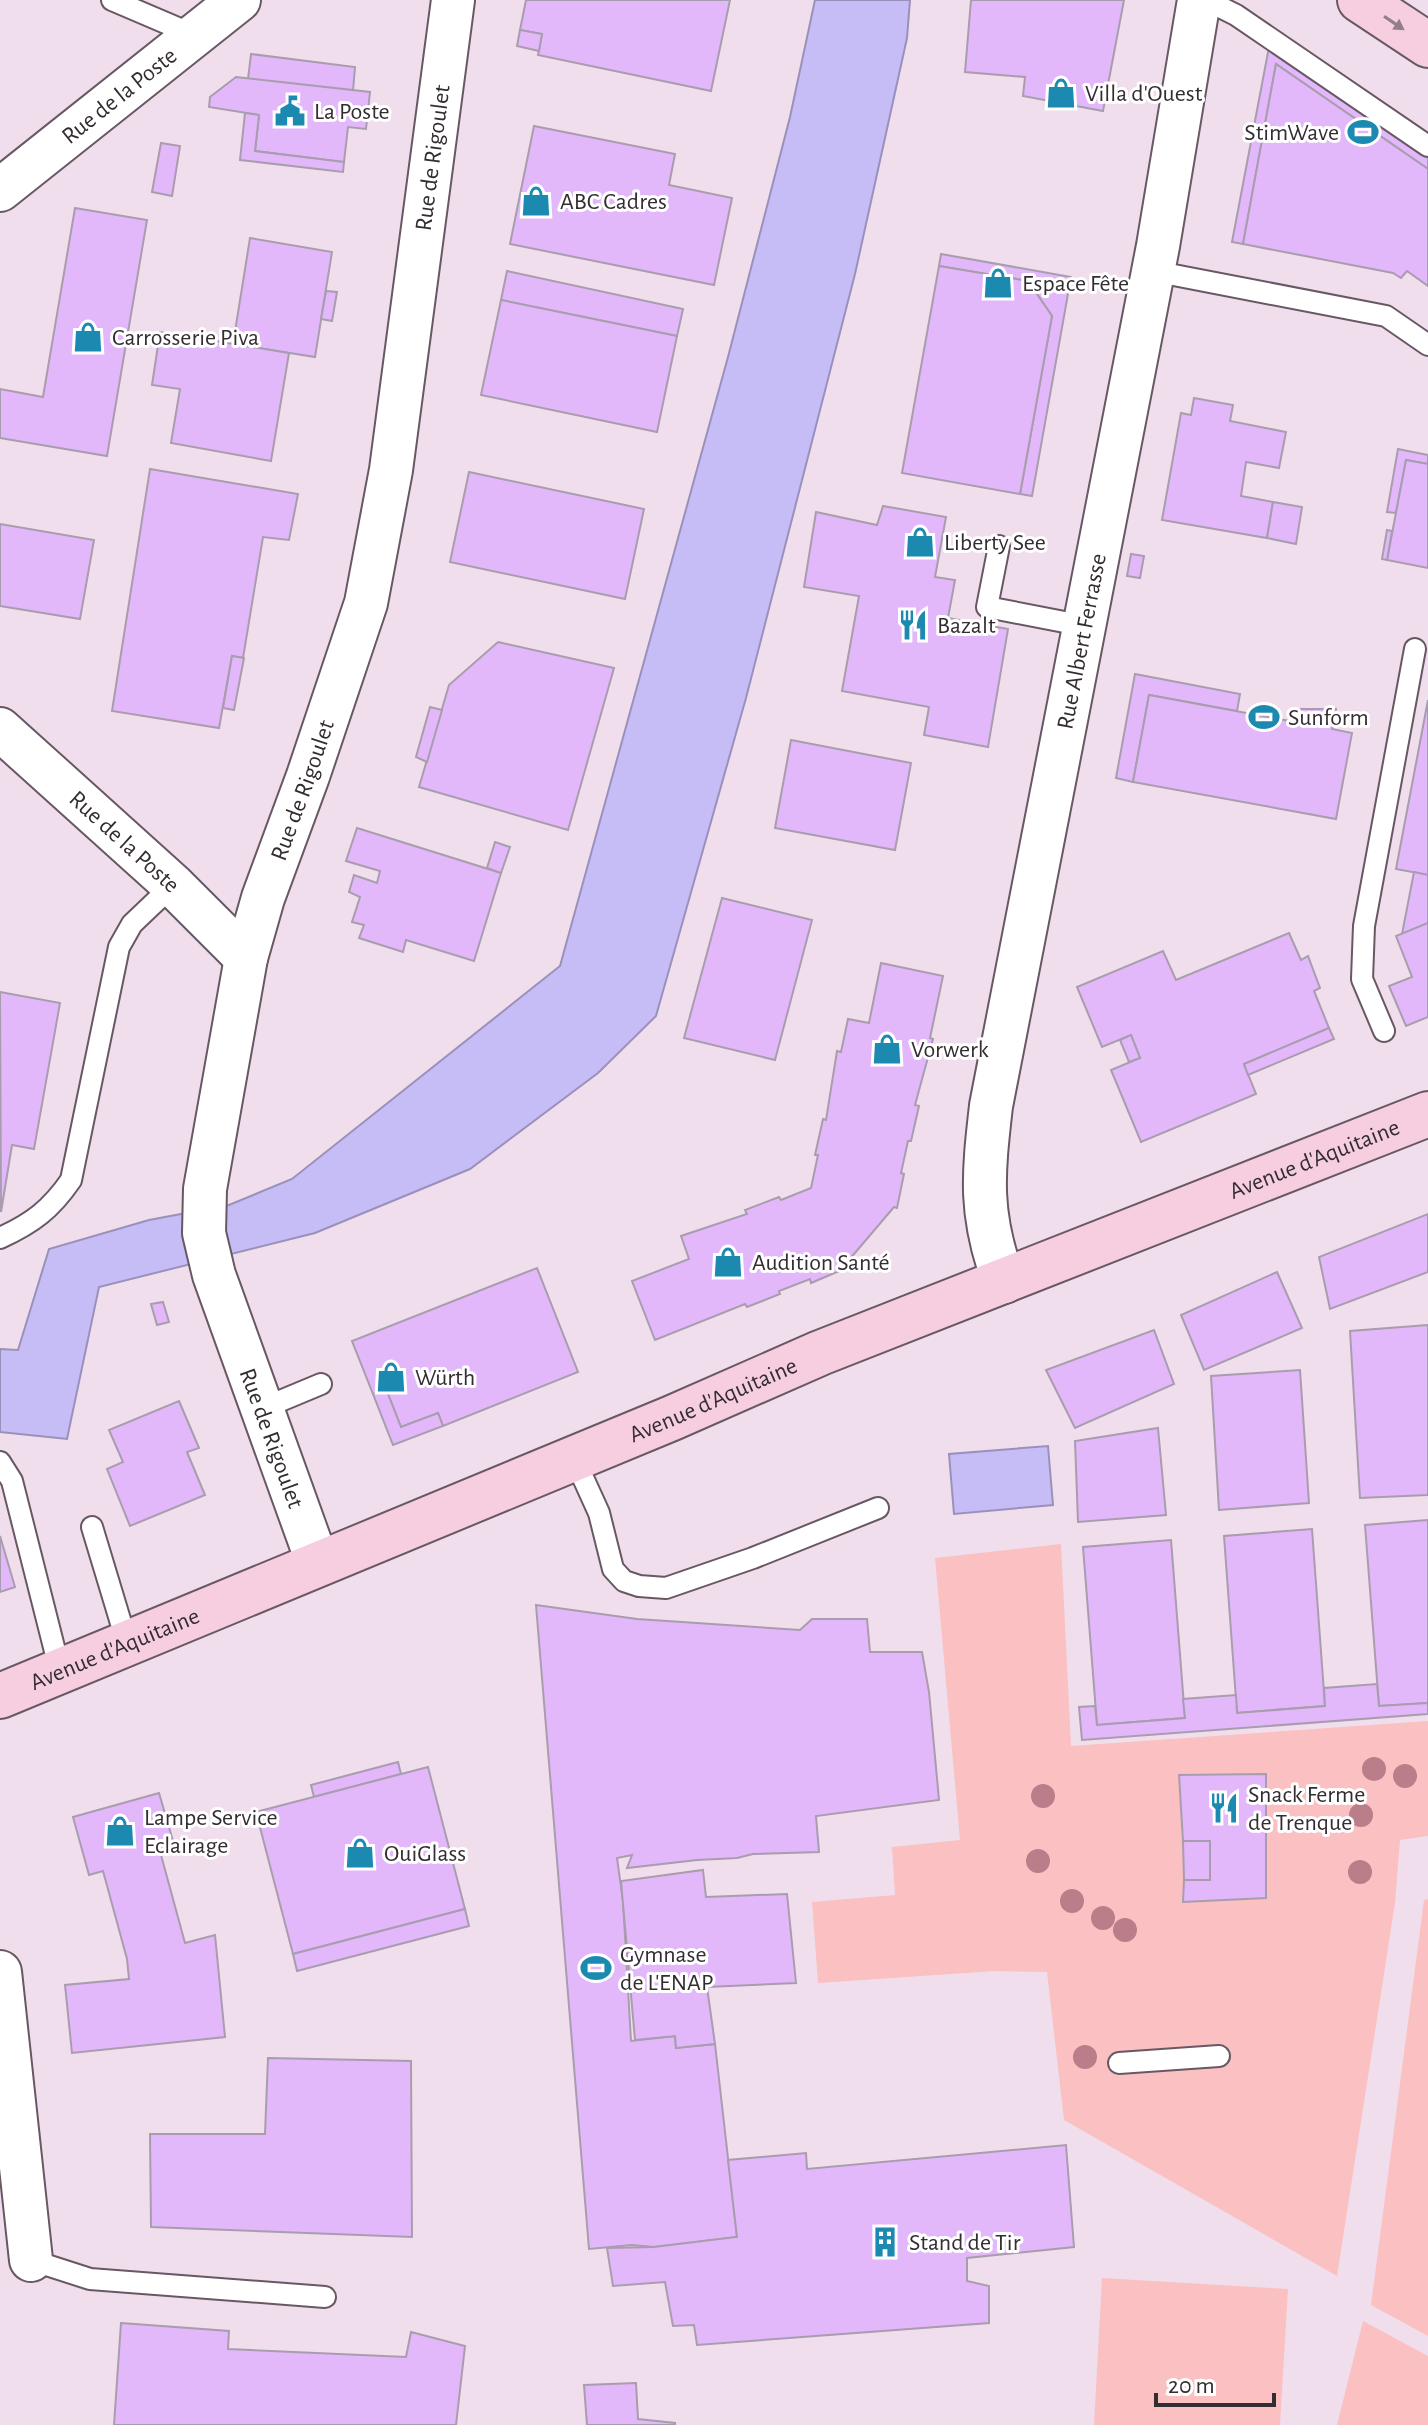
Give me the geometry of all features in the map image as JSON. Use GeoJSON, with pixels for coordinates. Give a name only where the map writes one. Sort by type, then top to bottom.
{"type":"FeatureCollection","features":[{"type":"Feature","properties":{"kind":"street","name":"Rue de la Poste"},"geometry":{"type":"LineString","coordinates":[[0,190],[239,0]]}},
{"type":"Feature","properties":{"kind":"street","name":"Rue de Rigoulet"},"geometry":{"type":"LineString","coordinates":[[318,1564],[214,1275],[204,1233],[205,1189],[246,958],[263,898],[366,603],[391,470],[453,0]]}},
{"type":"Feature","properties":{"kind":"street","name":"Rue Albert Ferrasse"},"geometry":{"type":"LineString","coordinates":[[1004,1282],[990,1244],[984,1201],[991,1106],[1153,271],[1199,0]]}},
{"type":"Feature","properties":{"kind":"street"},"geometry":{"type":"LineString","coordinates":[[1360,0],[1428,45]]}},
{"type":"Feature","properties":{"kind":"street","name":"Rue de la Poste"},"geometry":{"type":"LineString","coordinates":[[0,729],[173,885],[246,958]]}},
{"type":"Feature","properties":{"kind":"street","name":"Avenue d'Aquitaine"},"geometry":{"type":"LineString","coordinates":[[0,1696],[820,1353],[1428,1114]]}},
{"type":"Feature","properties":{"kind":"street"},"geometry":{"type":"LineString","coordinates":[[0,1972],[20,2220],[31,2260]]}},
{"type":"Feature","properties":{"kind":"lane"},"geometry":{"type":"LineString","coordinates":[[112,0],[194,35]]}},
{"type":"Feature","properties":{"kind":"lane"},"geometry":{"type":"LineString","coordinates":[[1206,0],[1236,15],[1428,146]]}},
{"type":"Feature","properties":{"kind":"lane"},"geometry":{"type":"LineString","coordinates":[[1153,271],[1386,316],[1428,345]]}},
{"type":"Feature","properties":{"kind":"lane"},"geometry":{"type":"LineString","coordinates":[[999,546],[987,607],[1085,626]]}},
{"type":"Feature","properties":{"kind":"lane"},"geometry":{"type":"LineString","coordinates":[[1384,1031],[1362,979],[1364,926],[1415,649]]}},
{"type":"Feature","properties":{"kind":"lane"},"geometry":{"type":"LineString","coordinates":[[0,1238],[46,1211],[71,1180],[119,947],[132,924],[173,885]]}},
{"type":"Feature","properties":{"kind":"lane"},"geometry":{"type":"LineString","coordinates":[[261,1409],[321,1384]]}},
{"type":"Feature","properties":{"kind":"lane"},"geometry":{"type":"LineString","coordinates":[[574,1458],[599,1513],[613,1569],[624,1581],[639,1586],[666,1588],[753,1558],[878,1508]]}},
{"type":"Feature","properties":{"kind":"lane"},"geometry":{"type":"LineString","coordinates":[[0,1462],[12,1481],[60,1671]]}},
{"type":"Feature","properties":{"kind":"lane"},"geometry":{"type":"LineString","coordinates":[[92,1527],[127,1643]]}},
{"type":"Feature","properties":{"kind":"lane"},"geometry":{"type":"LineString","coordinates":[[1119,2063],[1219,2056]]}},
{"type":"Feature","properties":{"kind":"lane"},"geometry":{"type":"LineString","coordinates":[[31,2260],[90,2279],[325,2297]]}},
{"type":"Feature","properties":{"kind":"shaded area"},"geometry":{"type":"Polygon","coordinates":[[[815,0],[910,0],[907,38],[855,274],[746,698],[656,1016],[598,1073],[470,1169],[315,1233],[99,1287],[67,1439],[0,1432],[0,1349],[18,1350],[49,1249],[149,1220],[229,1205],[292,1179],[560,966],[728,357],[790,117],[815,0]]]}},
{"type":"Feature","properties":{"kind":"shaded area"},"geometry":{"type":"Polygon","coordinates":[[[1048,1446],[1053,1505],[954,1514],[949,1454],[1048,1446]]]}},
{"type":"Feature","properties":{"kind":"shaded area"},"geometry":{"type":"Polygon","coordinates":[[[1061,1544],[1071,1746],[1428,1721],[1428,1836],[1400,1840],[1395,1903],[1337,2276],[1064,2120],[1047,1972],[995,1971],[818,1983],[812,1902],[895,1895],[892,1847],[960,1840],[935,1558],[1061,1544]]]}},
{"type":"Feature","properties":{"kind":"shaded area"},"geometry":{"type":"Polygon","coordinates":[[[1428,1899],[1428,2336],[1371,2305],[1424,1900],[1428,1899]]]}},
{"type":"Feature","properties":{"kind":"shaded area"},"geometry":{"type":"Polygon","coordinates":[[[1102,2278],[1288,2289],[1280,2425],[1094,2425],[1102,2278]]]}},
{"type":"Feature","properties":{"kind":"shaded area"},"geometry":{"type":"Polygon","coordinates":[[[1363,2321],[1428,2356],[1428,2425],[1337,2425],[1363,2321]]]}},
{"type":"Feature","properties":{"kind":"building"},"geometry":{"type":"Polygon","coordinates":[[[526,0],[730,0],[711,91],[538,55],[542,34],[520,30],[526,0]]]}},
{"type":"Feature","properties":{"kind":"building"},"geometry":{"type":"Polygon","coordinates":[[[971,0],[1124,0],[1103,111],[1023,96],[1025,77],[965,72],[971,0]]]}},
{"type":"Feature","properties":{"kind":"building"},"geometry":{"type":"Polygon","coordinates":[[[520,30],[542,34],[539,51],[517,46],[520,30]]]}},
{"type":"Feature","properties":{"kind":"building"},"geometry":{"type":"Polygon","coordinates":[[[1269,47],[1428,157],[1428,169],[1276,64],[1243,244],[1232,242],[1269,47]]]}},
{"type":"Feature","properties":{"kind":"building"},"geometry":{"type":"Polygon","coordinates":[[[251,54],[355,67],[353,91],[248,79],[251,54]]]}},
{"type":"Feature","properties":{"kind":"building"},"geometry":{"type":"Polygon","coordinates":[[[1276,64],[1428,169],[1428,286],[1407,271],[1401,278],[1393,273],[1243,244],[1276,64]]]}},
{"type":"Feature","properties":{"kind":"building"},"geometry":{"type":"Polygon","coordinates":[[[236,77],[370,92],[366,129],[348,127],[344,162],[255,151],[259,115],[209,107],[210,97],[236,77]]]}},
{"type":"Feature","properties":{"kind":"building"},"geometry":{"type":"Polygon","coordinates":[[[245,113],[259,115],[255,151],[344,162],[343,172],[240,160],[245,113]]]}},
{"type":"Feature","properties":{"kind":"building"},"geometry":{"type":"Polygon","coordinates":[[[534,126],[675,154],[669,185],[732,198],[714,285],[510,244],[534,126]]]}},
{"type":"Feature","properties":{"kind":"building"},"geometry":{"type":"Polygon","coordinates":[[[161,143],[180,146],[172,196],[152,192],[161,143]]]}},
{"type":"Feature","properties":{"kind":"building"},"geometry":{"type":"Polygon","coordinates":[[[75,208],[147,220],[107,456],[0,438],[0,389],[43,397],[75,208]]]}},
{"type":"Feature","properties":{"kind":"building"},"geometry":{"type":"Polygon","coordinates":[[[250,238],[332,252],[315,357],[233,344],[250,238]]]}},
{"type":"Feature","properties":{"kind":"building"},"geometry":{"type":"Polygon","coordinates":[[[941,254],[1071,277],[1032,496],[1020,494],[1052,316],[1028,281],[939,266],[941,254]]]}},
{"type":"Feature","properties":{"kind":"building"},"geometry":{"type":"Polygon","coordinates":[[[939,266],[1028,281],[1052,316],[1020,494],[902,473],[939,266]]]}},
{"type":"Feature","properties":{"kind":"building"},"geometry":{"type":"Polygon","coordinates":[[[507,271],[683,309],[677,336],[501,300],[507,271]]]}},
{"type":"Feature","properties":{"kind":"building"},"geometry":{"type":"Polygon","coordinates":[[[326,291],[337,292],[332,321],[321,319],[326,291]]]}},
{"type":"Feature","properties":{"kind":"building"},"geometry":{"type":"Polygon","coordinates":[[[501,300],[677,336],[657,432],[481,395],[501,300]]]}},
{"type":"Feature","properties":{"kind":"building"},"geometry":{"type":"Polygon","coordinates":[[[160,332],[289,353],[271,461],[171,443],[180,389],[152,385],[160,332]]]}},
{"type":"Feature","properties":{"kind":"building"},"geometry":{"type":"Polygon","coordinates":[[[1194,398],[1233,405],[1230,421],[1286,432],[1279,468],[1246,462],[1241,496],[1273,502],[1267,538],[1162,520],[1181,413],[1191,415],[1194,398]]]}},
{"type":"Feature","properties":{"kind":"building"},"geometry":{"type":"Polygon","coordinates":[[[1398,449],[1428,455],[1428,464],[1406,460],[1396,513],[1387,512],[1398,449]]]}},
{"type":"Feature","properties":{"kind":"building"},"geometry":{"type":"Polygon","coordinates":[[[1406,460],[1428,464],[1428,568],[1387,560],[1406,460]]]}},
{"type":"Feature","properties":{"kind":"building"},"geometry":{"type":"Polygon","coordinates":[[[150,469],[298,494],[289,540],[263,537],[243,658],[232,656],[219,728],[112,711],[150,469]]]}},
{"type":"Feature","properties":{"kind":"building"},"geometry":{"type":"Polygon","coordinates":[[[469,472],[644,509],[625,599],[450,562],[469,472]]]}},
{"type":"Feature","properties":{"kind":"building"},"geometry":{"type":"Polygon","coordinates":[[[1273,502],[1302,507],[1296,544],[1267,538],[1273,502]]]}},
{"type":"Feature","properties":{"kind":"building"},"geometry":{"type":"Polygon","coordinates":[[[883,506],[946,517],[935,577],[955,580],[948,618],[1008,629],[988,747],[924,735],[929,707],[842,691],[859,596],[804,587],[816,512],[877,525],[883,506]]]}},
{"type":"Feature","properties":{"kind":"building"},"geometry":{"type":"Polygon","coordinates":[[[0,524],[94,540],[80,619],[0,606],[0,524]]]}},
{"type":"Feature","properties":{"kind":"building"},"geometry":{"type":"Polygon","coordinates":[[[1387,530],[1392,531],[1387,560],[1382,559],[1387,530]]]}},
{"type":"Feature","properties":{"kind":"building"},"geometry":{"type":"Polygon","coordinates":[[[1131,554],[1144,556],[1140,578],[1127,576],[1131,554]]]}},
{"type":"Feature","properties":{"kind":"building"},"geometry":{"type":"Polygon","coordinates":[[[498,642],[614,668],[568,830],[419,787],[449,685],[498,642]]]}},
{"type":"Feature","properties":{"kind":"building"},"geometry":{"type":"Polygon","coordinates":[[[232,656],[244,658],[234,710],[223,708],[232,656]]]}},
{"type":"Feature","properties":{"kind":"building"},"geometry":{"type":"Polygon","coordinates":[[[1135,674],[1240,694],[1237,711],[1149,695],[1133,782],[1116,778],[1135,674]]]}},
{"type":"Feature","properties":{"kind":"building"},"geometry":{"type":"Polygon","coordinates":[[[1149,695],[1290,721],[1292,709],[1336,709],[1332,729],[1352,733],[1336,819],[1133,782],[1149,695]]]}},
{"type":"Feature","properties":{"kind":"building"},"geometry":{"type":"Polygon","coordinates":[[[1428,700],[1428,875],[1396,869],[1428,700]]]}},
{"type":"Feature","properties":{"kind":"building"},"geometry":{"type":"Polygon","coordinates":[[[430,707],[442,710],[427,762],[416,757],[430,707]]]}},
{"type":"Feature","properties":{"kind":"building"},"geometry":{"type":"Polygon","coordinates":[[[791,740],[911,763],[895,850],[775,828],[791,740]]]}},
{"type":"Feature","properties":{"kind":"building"},"geometry":{"type":"Polygon","coordinates":[[[357,828],[501,873],[474,961],[406,940],[403,952],[359,938],[364,925],[352,922],[360,897],[349,892],[354,875],[377,883],[380,871],[346,861],[357,828]]]}},
{"type":"Feature","properties":{"kind":"building"},"geometry":{"type":"Polygon","coordinates":[[[495,842],[510,847],[501,873],[487,868],[495,842]]]}},
{"type":"Feature","properties":{"kind":"building"},"geometry":{"type":"Polygon","coordinates":[[[1414,872],[1428,875],[1428,923],[1402,934],[1414,872]]]}},
{"type":"Feature","properties":{"kind":"building"},"geometry":{"type":"Polygon","coordinates":[[[722,898],[812,920],[775,1060],[684,1038],[722,898]]]}},
{"type":"Feature","properties":{"kind":"building"},"geometry":{"type":"Polygon","coordinates":[[[1428,923],[1428,1017],[1406,1026],[1389,986],[1412,977],[1396,936],[1428,923]]]}},
{"type":"Feature","properties":{"kind":"building"},"geometry":{"type":"Polygon","coordinates":[[[1289,933],[1301,960],[1308,956],[1320,988],[1314,991],[1329,1028],[1244,1064],[1256,1094],[1141,1142],[1111,1070],[1140,1058],[1131,1035],[1102,1047],[1077,987],[1163,951],[1176,980],[1289,933]]]}},
{"type":"Feature","properties":{"kind":"building"},"geometry":{"type":"Polygon","coordinates":[[[881,963],[943,976],[930,1038],[933,1039],[915,1105],[919,1106],[901,1173],[904,1174],[897,1208],[894,1207],[844,1269],[811,1283],[810,1279],[747,1307],[745,1304],[655,1340],[632,1281],[689,1259],[681,1236],[747,1214],[745,1210],[779,1197],[781,1200],[811,1188],[837,1051],[841,1052],[848,1019],[869,1023],[881,963]]]}},
{"type":"Feature","properties":{"kind":"building"},"geometry":{"type":"Polygon","coordinates":[[[0,992],[60,1003],[34,1149],[12,1145],[1,1212],[0,992]]]}},
{"type":"Feature","properties":{"kind":"building"},"geometry":{"type":"Polygon","coordinates":[[[1329,1028],[1334,1039],[1248,1075],[1244,1064],[1329,1028]]]}},
{"type":"Feature","properties":{"kind":"building"},"geometry":{"type":"Polygon","coordinates":[[[1131,1035],[1140,1058],[1129,1062],[1120,1040],[1131,1035]]]}},
{"type":"Feature","properties":{"kind":"building"},"geometry":{"type":"Polygon","coordinates":[[[1428,1214],[1428,1272],[1330,1309],[1319,1257],[1428,1214]]]}},
{"type":"Feature","properties":{"kind":"building"},"geometry":{"type":"Polygon","coordinates":[[[537,1268],[578,1372],[443,1426],[438,1413],[401,1427],[386,1389],[373,1394],[352,1341],[537,1268]]]}},
{"type":"Feature","properties":{"kind":"building"},"geometry":{"type":"Polygon","coordinates":[[[1277,1272],[1302,1328],[1204,1370],[1181,1315],[1277,1272]]]}},
{"type":"Feature","properties":{"kind":"building"},"geometry":{"type":"Polygon","coordinates":[[[163,1302],[169,1322],[157,1325],[151,1304],[163,1302]]]}},
{"type":"Feature","properties":{"kind":"building"},"geometry":{"type":"Polygon","coordinates":[[[1428,1325],[1428,1495],[1360,1498],[1350,1331],[1428,1325]]]}},
{"type":"Feature","properties":{"kind":"building"},"geometry":{"type":"Polygon","coordinates":[[[1154,1330],[1174,1384],[1075,1428],[1046,1370],[1154,1330]]]}},
{"type":"Feature","properties":{"kind":"building"},"geometry":{"type":"Polygon","coordinates":[[[1300,1370],[1309,1503],[1219,1510],[1211,1376],[1300,1370]]]}},
{"type":"Feature","properties":{"kind":"building"},"geometry":{"type":"Polygon","coordinates":[[[386,1389],[401,1427],[438,1413],[443,1426],[393,1445],[373,1394],[386,1389]]]}},
{"type":"Feature","properties":{"kind":"building"},"geometry":{"type":"Polygon","coordinates":[[[179,1401],[199,1448],[187,1452],[205,1495],[130,1526],[107,1469],[123,1462],[109,1430],[179,1401]]]}},
{"type":"Feature","properties":{"kind":"building"},"geometry":{"type":"Polygon","coordinates":[[[1158,1428],[1166,1515],[1078,1522],[1075,1441],[1158,1428]]]}},
{"type":"Feature","properties":{"kind":"building"},"geometry":{"type":"Polygon","coordinates":[[[1428,1520],[1428,1703],[1379,1706],[1365,1525],[1428,1520]]]}},
{"type":"Feature","properties":{"kind":"building"},"geometry":{"type":"Polygon","coordinates":[[[1312,1529],[1325,1706],[1237,1713],[1224,1536],[1312,1529]]]}},
{"type":"Feature","properties":{"kind":"building"},"geometry":{"type":"Polygon","coordinates":[[[0,1536],[15,1587],[0,1592],[0,1536]]]}},
{"type":"Feature","properties":{"kind":"building"},"geometry":{"type":"Polygon","coordinates":[[[1171,1540],[1185,1718],[1097,1725],[1083,1547],[1171,1540]]]}},
{"type":"Feature","properties":{"kind":"building","name":"Gymnase de L'ENAP"},"geometry":{"type":"Polygon","coordinates":[[[536,1605],[637,1619],[800,1630],[812,1619],[867,1619],[870,1652],[922,1652],[939,1800],[816,1816],[819,1852],[753,1854],[627,1868],[632,1855],[617,1858],[623,1901],[631,2041],[675,2036],[676,2048],[715,2044],[737,2237],[654,2247],[632,2245],[589,2249],[536,1605]]]}},
{"type":"Feature","properties":{"kind":"building"},"geometry":{"type":"Polygon","coordinates":[[[1377,1684],[1379,1706],[1428,1703],[1428,1714],[1082,1740],[1079,1707],[1095,1706],[1097,1725],[1185,1718],[1183,1699],[1236,1695],[1237,1713],[1325,1706],[1324,1688],[1377,1684]]]}},
{"type":"Feature","properties":{"kind":"building"},"geometry":{"type":"Polygon","coordinates":[[[398,1762],[401,1774],[314,1797],[311,1785],[398,1762]]]}},
{"type":"Feature","properties":{"kind":"building"},"geometry":{"type":"Polygon","coordinates":[[[428,1767],[465,1909],[293,1954],[256,1812],[428,1767]]]}},
{"type":"Feature","properties":{"kind":"building","name":"Snack Ferme de Trenque"},"geometry":{"type":"Polygon","coordinates":[[[1266,1774],[1266,1898],[1183,1902],[1184,1880],[1210,1880],[1210,1841],[1183,1841],[1179,1775],[1266,1774]]]}},
{"type":"Feature","properties":{"kind":"building"},"geometry":{"type":"Polygon","coordinates":[[[159,1793],[176,1851],[161,1855],[185,1943],[215,1935],[225,2037],[72,2053],[65,1985],[129,1979],[127,1959],[103,1871],[89,1875],[73,1817],[159,1793]]]}},
{"type":"Feature","properties":{"kind":"building"},"geometry":{"type":"Polygon","coordinates":[[[1183,1841],[1210,1841],[1210,1880],[1184,1880],[1183,1841]]]}},
{"type":"Feature","properties":{"kind":"building"},"geometry":{"type":"Polygon","coordinates":[[[703,1870],[706,1897],[787,1894],[796,1983],[707,1987],[715,2044],[676,2048],[675,2036],[635,2040],[621,1881],[703,1870]]]}},
{"type":"Feature","properties":{"kind":"building"},"geometry":{"type":"Polygon","coordinates":[[[465,1909],[469,1926],[297,1971],[293,1954],[465,1909]]]}},
{"type":"Feature","properties":{"kind":"building"},"geometry":{"type":"Polygon","coordinates":[[[268,2058],[411,2061],[412,2237],[151,2227],[150,2134],[265,2134],[268,2058]]]}},
{"type":"Feature","properties":{"kind":"building","name":"Stand de Tir"},"geometry":{"type":"Polygon","coordinates":[[[1066,2145],[1074,2247],[967,2258],[967,2281],[989,2286],[989,2323],[697,2345],[694,2325],[673,2326],[665,2282],[613,2286],[607,2248],[654,2247],[737,2237],[728,2160],[806,2153],[807,2169],[1066,2145]]]}},
{"type":"Feature","properties":{"kind":"building"},"geometry":{"type":"Polygon","coordinates":[[[121,2323],[229,2331],[228,2349],[406,2357],[411,2332],[465,2346],[456,2425],[114,2425],[121,2323]]]}},
{"type":"Feature","properties":{"kind":"building"},"geometry":{"type":"Polygon","coordinates":[[[636,2383],[638,2419],[675,2425],[587,2425],[584,2385],[636,2383]]]}},
{"type":"Feature","properties":{"kind":"place","name":"Villa d'Ouest"},"geometry":{"type":"Point","coordinates":[1061,93]}},
{"type":"Feature","properties":{"kind":"place","name":"La Poste"},"geometry":{"type":"Point","coordinates":[290,111]}},
{"type":"Feature","properties":{"kind":"place","name":"StimWave"},"geometry":{"type":"Point","coordinates":[1363,132]}},
{"type":"Feature","properties":{"kind":"place","name":"ABC Cadres"},"geometry":{"type":"Point","coordinates":[536,201]}},
{"type":"Feature","properties":{"kind":"place","name":"Espace Fête"},"geometry":{"type":"Point","coordinates":[998,283]}},
{"type":"Feature","properties":{"kind":"place","name":"Carrosserie Piva"},"geometry":{"type":"Point","coordinates":[88,337]}},
{"type":"Feature","properties":{"kind":"place","name":"Liberty See"},"geometry":{"type":"Point","coordinates":[920,542]}},
{"type":"Feature","properties":{"kind":"place","name":"Bazalt"},"geometry":{"type":"Point","coordinates":[913,625]}},
{"type":"Feature","properties":{"kind":"place","name":"Sunform"},"geometry":{"type":"Point","coordinates":[1264,717]}},
{"type":"Feature","properties":{"kind":"place","name":"Vorwerk"},"geometry":{"type":"Point","coordinates":[887,1049]}},
{"type":"Feature","properties":{"kind":"place","name":"Audition Santé"},"geometry":{"type":"Point","coordinates":[728,1262]}},
{"type":"Feature","properties":{"kind":"place","name":"Würth"},"geometry":{"type":"Point","coordinates":[391,1377]}},
{"type":"Feature","properties":{"kind":"place","name":"Snack Ferme de Trenque"},"geometry":{"type":"Point","coordinates":[1224,1808]}},
{"type":"Feature","properties":{"kind":"place","name":"Lampe Service Eclairage"},"geometry":{"type":"Point","coordinates":[120,1831]}},
{"type":"Feature","properties":{"kind":"place","name":"OuiGlass"},"geometry":{"type":"Point","coordinates":[360,1853]}},
{"type":"Feature","properties":{"kind":"place","name":"Gymnase de L'ENAP"},"geometry":{"type":"Point","coordinates":[596,1968]}},
{"type":"Feature","properties":{"kind":"place","name":"Stand de Tir"},"geometry":{"type":"Point","coordinates":[885,2242]}}]}
